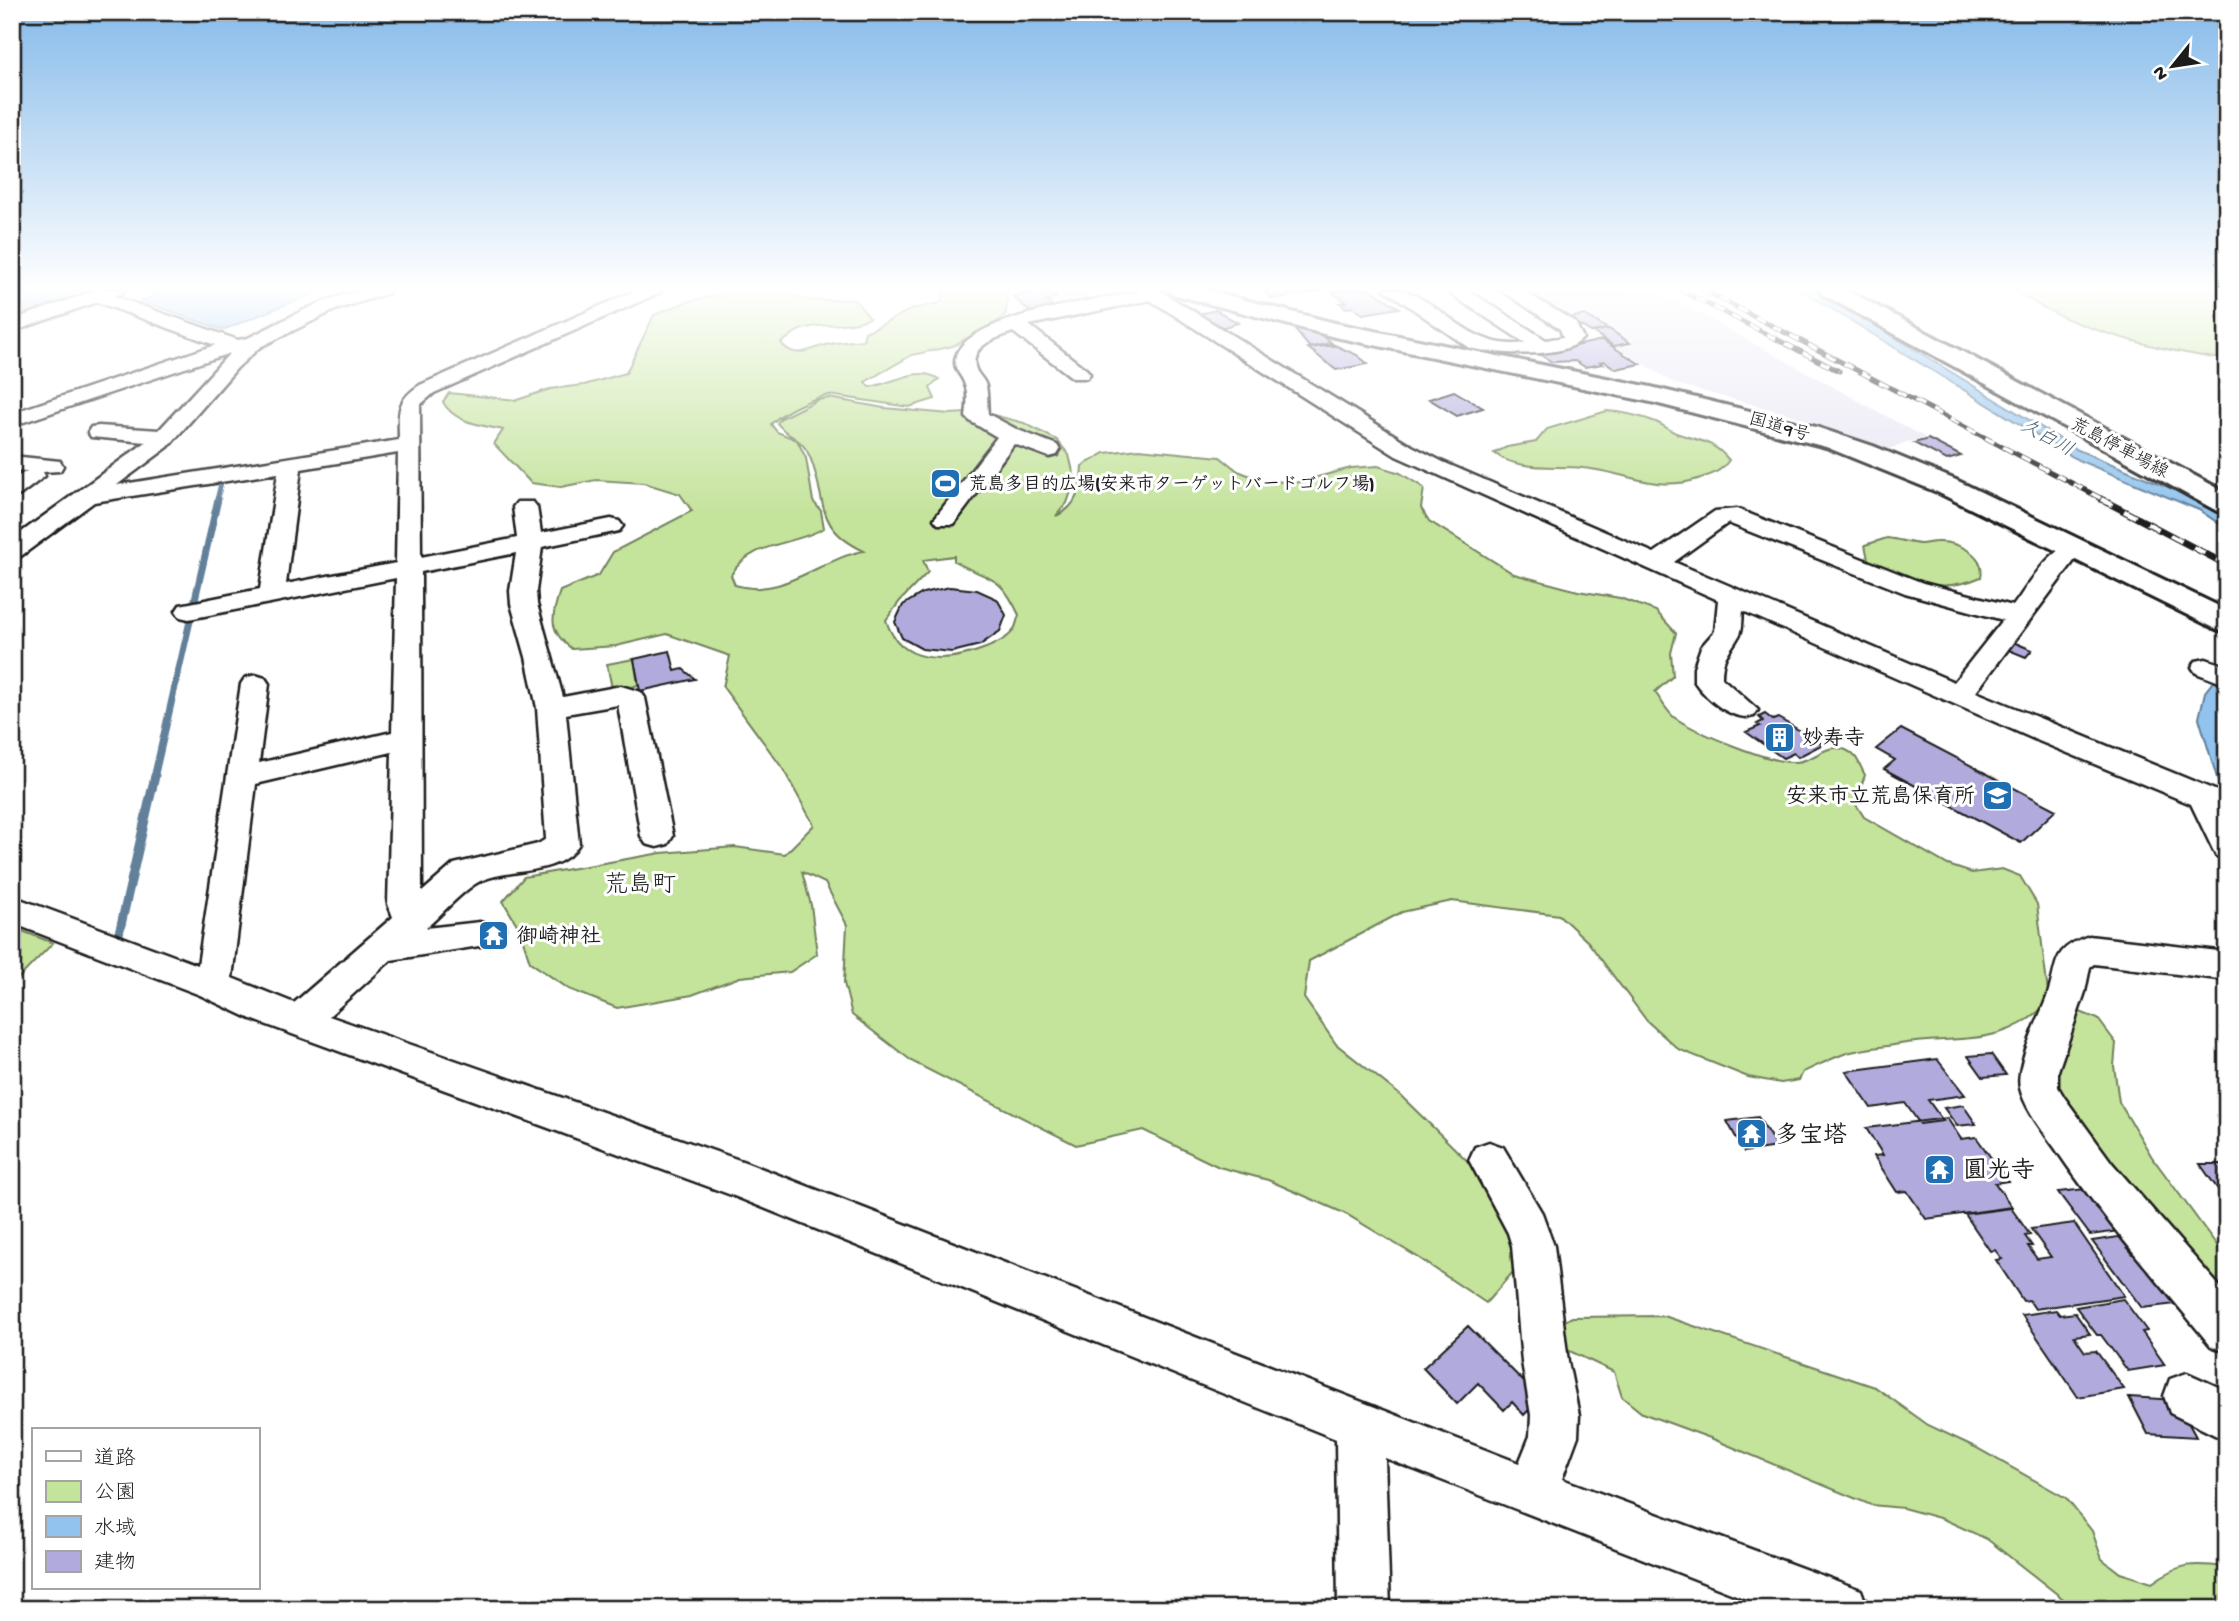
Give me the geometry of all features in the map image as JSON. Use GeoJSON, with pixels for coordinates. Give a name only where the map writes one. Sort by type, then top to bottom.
{"type":"FeatureCollection","features":[{"type":"Feature","properties":{"kind":"main road","name":"国道9号"},"geometry":{"type":"LineString","coordinates":[[1533,365],[1809,433],[1905,468],[2227,622]]}},
{"type":"Feature","properties":{"kind":"main road","name":"荒島停車場線"},"geometry":{"type":"LineString","coordinates":[[1969,365],[2227,505]]}},
{"type":"Feature","properties":{"kind":"street"},"geometry":{"type":"LineString","coordinates":[[12,420],[174,365]]}},
{"type":"Feature","properties":{"kind":"street"},"geometry":{"type":"LineString","coordinates":[[12,551],[164,437],[229,365]]}},
{"type":"Feature","properties":{"kind":"street"},"geometry":{"type":"LineString","coordinates":[[416,917],[410,915],[405,904],[410,405],[415,397],[486,365]]}},
{"type":"Feature","properties":{"kind":"street"},"geometry":{"type":"LineString","coordinates":[[965,365],[965,370],[975,382],[977,417],[1010,435],[1049,450]]}},
{"type":"Feature","properties":{"kind":"street"},"geometry":{"type":"LineString","coordinates":[[1068,365],[1080,374]]}},
{"type":"Feature","properties":{"kind":"street"},"geometry":{"type":"LineString","coordinates":[[1266,365],[1404,451],[1503,497],[2216,803],[2227,848]]}},
{"type":"Feature","properties":{"kind":"street"},"geometry":{"type":"LineString","coordinates":[[99,432],[164,437]]}},
{"type":"Feature","properties":{"kind":"street"},"geometry":{"type":"LineString","coordinates":[[946,519],[1010,435]]}},
{"type":"Feature","properties":{"kind":"street"},"geometry":{"type":"LineString","coordinates":[[87,496],[409,445]]}},
{"type":"Feature","properties":{"kind":"street"},"geometry":{"type":"LineString","coordinates":[[12,463],[43,471],[12,490]]}},
{"type":"Feature","properties":{"kind":"street"},"geometry":{"type":"LineString","coordinates":[[272,594],[290,464]]}},
{"type":"Feature","properties":{"kind":"street"},"geometry":{"type":"LineString","coordinates":[[300,1020],[466,873],[548,854],[563,844],[551,708],[524,604],[523,591],[530,542],[525,507]]}},
{"type":"Feature","properties":{"kind":"street"},"geometry":{"type":"LineString","coordinates":[[1658,562],[1723,516],[1737,516],[1914,588],[2020,616]]}},
{"type":"Feature","properties":{"kind":"street"},"geometry":{"type":"LineString","coordinates":[[192,610],[611,526]]}},
{"type":"Feature","properties":{"kind":"street"},"geometry":{"type":"LineString","coordinates":[[1960,694],[2065,556],[2078,549]]}},
{"type":"Feature","properties":{"kind":"street"},"geometry":{"type":"LineString","coordinates":[[1736,598],[1730,602],[1728,632],[1715,647],[1708,681],[1744,709]]}},
{"type":"Feature","properties":{"kind":"street"},"geometry":{"type":"LineString","coordinates":[[213,985],[255,684]]}},
{"type":"Feature","properties":{"kind":"street"},"geometry":{"type":"LineString","coordinates":[[551,708],[621,695],[631,698],[657,836]]}},
{"type":"Feature","properties":{"kind":"street"},"geometry":{"type":"LineString","coordinates":[[242,777],[408,738]]}},
{"type":"Feature","properties":{"kind":"street"},"geometry":{"type":"LineString","coordinates":[[12,909],[213,985],[264,1008],[745,1181],[1532,1493],[1842,1609]]}},
{"type":"Feature","properties":{"kind":"street"},"geometry":{"type":"LineString","coordinates":[[383,947],[480,935]]}},
{"type":"Feature","properties":{"kind":"street"},"geometry":{"type":"LineString","coordinates":[[2227,966],[2089,950],[2074,960],[2067,992],[2039,1072],[2039,1088],[2050,1109],[2096,1176],[2227,1329]]}},
{"type":"Feature","properties":{"kind":"street"},"geometry":{"type":"LineString","coordinates":[[1489,1160],[1527,1227],[1532,1246],[1545,1362],[1555,1415],[1554,1436],[1532,1493]]}},
{"type":"Feature","properties":{"kind":"street"},"geometry":{"type":"LineString","coordinates":[[2186,1396],[2227,1417]]}},
{"type":"Feature","properties":{"kind":"street"},"geometry":{"type":"LineString","coordinates":[[1360,1424],[1364,1609]]}},
{"type":"Feature","properties":{"kind":"shaded area"},"geometry":{"type":"Polygon","coordinates":[[[1645,365],[1793,365],[1926,438],[1887,450],[1793,415],[1676,384],[1645,365]]]}},
{"type":"Feature","properties":{"kind":"green space"},"geometry":{"type":"Polygon","coordinates":[[[630,365],[895,365],[865,382],[869,387],[914,375],[931,375],[939,379],[930,388],[935,399],[909,407],[829,395],[798,406],[771,424],[777,432],[797,440],[777,423],[781,418],[817,400],[829,398],[884,408],[950,414],[982,412],[1024,423],[1057,440],[1069,455],[1075,480],[1067,503],[1056,516],[1074,502],[1081,481],[1082,466],[1105,453],[1139,449],[1220,457],[1238,471],[1261,480],[1295,483],[1351,468],[1378,466],[1400,473],[1424,488],[1421,508],[1429,521],[1514,574],[1578,591],[1620,598],[1656,611],[1676,633],[1671,653],[1673,676],[1655,692],[1675,718],[1734,746],[1784,761],[1803,761],[1832,748],[1846,750],[1856,757],[1865,775],[1855,803],[1864,817],[1948,865],[1972,873],[2002,869],[2020,876],[2037,904],[2049,1001],[2016,1027],[1998,1033],[1853,1051],[1803,1072],[1799,1080],[1781,1083],[1748,1077],[1678,1049],[1647,1021],[1588,942],[1559,915],[1452,901],[1402,912],[1309,961],[1304,998],[1336,1044],[1400,1095],[1488,1181],[1520,1264],[1486,1303],[1346,1214],[1268,1180],[1219,1167],[1143,1130],[1076,1145],[913,1062],[852,1015],[844,983],[847,925],[825,883],[802,872],[811,905],[817,954],[790,972],[740,977],[692,995],[617,1008],[569,989],[530,962],[519,928],[503,901],[524,877],[661,853],[735,847],[785,854],[814,825],[783,769],[723,687],[730,656],[667,634],[616,646],[572,649],[555,630],[555,608],[560,591],[599,575],[613,552],[692,511],[680,494],[644,483],[596,480],[561,487],[531,483],[494,444],[503,430],[461,419],[443,402],[449,393],[517,400],[550,389],[584,385],[626,373],[630,365]],[[797,440],[806,458],[813,501],[821,511],[824,528],[749,556],[731,575],[735,585],[752,588],[785,583],[832,561],[864,551],[848,542],[829,522],[807,450],[797,440]],[[954,556],[923,560],[928,572],[886,620],[902,646],[927,657],[941,658],[989,647],[1011,634],[1019,615],[1012,601],[999,585],[954,561],[954,556]]]}},
{"type":"Feature","properties":{"kind":"green space"},"geometry":{"type":"Polygon","coordinates":[[[1607,411],[1656,422],[1676,433],[1711,445],[1729,460],[1719,470],[1707,476],[1667,484],[1598,470],[1514,463],[1494,453],[1507,447],[1536,442],[1547,429],[1607,411]]]}},
{"type":"Feature","properties":{"kind":"green space"},"geometry":{"type":"Polygon","coordinates":[[[1887,538],[1920,544],[1944,542],[1961,547],[1979,562],[1981,577],[1966,583],[1937,585],[1911,580],[1869,564],[1865,545],[1887,538]]]}},
{"type":"Feature","properties":{"kind":"green space"},"geometry":{"type":"Polygon","coordinates":[[[634,659],[638,685],[613,693],[607,664],[634,659]]]}},
{"type":"Feature","properties":{"kind":"green space"},"geometry":{"type":"Polygon","coordinates":[[[12,927],[53,943],[12,985],[12,927]]]}},
{"type":"Feature","properties":{"kind":"green space"},"geometry":{"type":"Polygon","coordinates":[[[2080,1012],[2098,1019],[2116,1043],[2114,1066],[2119,1102],[2152,1157],[2227,1259],[2227,1316],[2055,1098],[2062,1041],[2080,1012]]]}},
{"type":"Feature","properties":{"kind":"green space"},"geometry":{"type":"Polygon","coordinates":[[[1664,1316],[1875,1387],[1928,1425],[1975,1447],[2066,1498],[2092,1531],[2102,1559],[2120,1573],[2152,1583],[2171,1571],[2188,1566],[2227,1567],[2227,1609],[2076,1609],[1987,1539],[1943,1519],[1903,1508],[1871,1505],[1713,1439],[1642,1413],[1622,1397],[1614,1372],[1557,1345],[1552,1328],[1572,1317],[1664,1316]]]}},
{"type":"Feature","properties":{"kind":"water","name":"久白川"},"geometry":{"type":"Polygon","coordinates":[[[1922,365],[1939,365],[2078,450],[2214,506],[2227,514],[2227,529],[2199,510],[2078,460],[1922,365]]]}},
{"type":"Feature","properties":{"kind":"water"},"geometry":{"type":"Polygon","coordinates":[[[2227,664],[2227,800],[2223,798],[2199,718],[2205,692],[2227,664]]]}},
{"type":"Feature","properties":{"kind":"building"},"geometry":{"type":"Polygon","coordinates":[[[1329,365],[1365,365],[1336,370],[1329,365]]]}},
{"type":"Feature","properties":{"kind":"building"},"geometry":{"type":"Polygon","coordinates":[[[1609,365],[1637,365],[1616,369],[1609,365]]]}},
{"type":"Feature","properties":{"kind":"building"},"geometry":{"type":"Polygon","coordinates":[[[1454,391],[1483,408],[1457,416],[1429,399],[1454,391]]]}},
{"type":"Feature","properties":{"kind":"building"},"geometry":{"type":"Polygon","coordinates":[[[1928,439],[1961,456],[1947,460],[1914,443],[1928,439]]]}},
{"type":"Feature","properties":{"kind":"building"},"geometry":{"type":"Polygon","coordinates":[[[950,587],[977,590],[997,599],[1006,615],[1000,631],[980,645],[952,652],[922,649],[902,638],[895,622],[903,605],[923,593],[950,587]]]}},
{"type":"Feature","properties":{"kind":"building"},"geometry":{"type":"Polygon","coordinates":[[[2013,642],[2032,650],[2026,657],[2006,649],[2013,642]]]}},
{"type":"Feature","properties":{"kind":"building"},"geometry":{"type":"Polygon","coordinates":[[[670,651],[675,671],[683,669],[695,679],[640,691],[634,659],[670,651]]]}},
{"type":"Feature","properties":{"kind":"building","name":"妙寿寺"},"geometry":{"type":"Polygon","coordinates":[[[1765,714],[1773,720],[1778,718],[1823,744],[1798,757],[1794,753],[1783,758],[1746,732],[1760,726],[1757,724],[1763,721],[1759,717],[1765,714]]]}},
{"type":"Feature","properties":{"kind":"building"},"geometry":{"type":"Polygon","coordinates":[[[1901,729],[2056,810],[2021,843],[1884,769],[1895,760],[1876,749],[1901,729]]]}},
{"type":"Feature","properties":{"kind":"building","name":"御崎神社"},"geometry":{"type":"Polygon","coordinates":[[[507,926],[503,942],[482,944],[486,928],[507,926]]]}},
{"type":"Feature","properties":{"kind":"building"},"geometry":{"type":"Polygon","coordinates":[[[1991,1054],[2006,1075],[1983,1077],[1968,1056],[1991,1054]]]}},
{"type":"Feature","properties":{"kind":"building"},"geometry":{"type":"Polygon","coordinates":[[[1937,1059],[1965,1095],[1928,1100],[1943,1121],[1920,1124],[1905,1103],[1871,1108],[1846,1071],[1937,1059]]]}},
{"type":"Feature","properties":{"kind":"building"},"geometry":{"type":"Polygon","coordinates":[[[1963,1105],[1976,1124],[1957,1126],[1944,1108],[1963,1105]]]}},
{"type":"Feature","properties":{"kind":"building","name":"多宝塔"},"geometry":{"type":"Polygon","coordinates":[[[1758,1117],[1777,1147],[1744,1152],[1727,1121],[1758,1117]]]}},
{"type":"Feature","properties":{"kind":"building","name":"圓光寺"},"geometry":{"type":"Polygon","coordinates":[[[1947,1118],[1961,1139],[1976,1137],[2008,1181],[1995,1183],[2012,1207],[1926,1219],[1907,1191],[1897,1192],[1874,1156],[1883,1155],[1866,1128],[1947,1118]]]}},
{"type":"Feature","properties":{"kind":"building"},"geometry":{"type":"Polygon","coordinates":[[[2200,1164],[2227,1164],[2227,1202],[2200,1164]]]}},
{"type":"Feature","properties":{"kind":"building"},"geometry":{"type":"Polygon","coordinates":[[[2095,1188],[2127,1230],[2090,1235],[2058,1192],[2095,1188]]]}},
{"type":"Feature","properties":{"kind":"building"},"geometry":{"type":"Polygon","coordinates":[[[2011,1208],[2030,1235],[2025,1236],[2037,1259],[2051,1257],[2031,1229],[2074,1223],[2124,1296],[2035,1309],[2029,1300],[2023,1301],[1996,1260],[2002,1259],[1995,1250],[1990,1251],[1965,1214],[2011,1208]]]}},
{"type":"Feature","properties":{"kind":"building"},"geometry":{"type":"Polygon","coordinates":[[[2125,1236],[2176,1304],[2142,1308],[2092,1241],[2125,1236]]]}},
{"type":"Feature","properties":{"kind":"building"},"geometry":{"type":"Polygon","coordinates":[[[2123,1299],[2147,1331],[2142,1332],[2165,1365],[2128,1371],[2076,1307],[2123,1299]]]}},
{"type":"Feature","properties":{"kind":"building"},"geometry":{"type":"Polygon","coordinates":[[[2056,1310],[2060,1315],[2075,1313],[2090,1334],[2074,1336],[2085,1352],[2096,1351],[2124,1389],[2078,1397],[2022,1315],[2056,1310]]]}},
{"type":"Feature","properties":{"kind":"building"},"geometry":{"type":"Polygon","coordinates":[[[1468,1326],[1527,1385],[1525,1388],[1538,1400],[1524,1415],[1512,1402],[1504,1410],[1478,1383],[1457,1404],[1423,1368],[1468,1326]]]}},
{"type":"Feature","properties":{"kind":"building"},"geometry":{"type":"Polygon","coordinates":[[[2129,1397],[2176,1400],[2196,1437],[2148,1434],[2129,1397]]]}},
{"type":"Feature","properties":{"kind":"waterway"},"geometry":{"type":"LineString","coordinates":[[217,500],[222,479]]}},
{"type":"Feature","properties":{"kind":"waterway"},"geometry":{"type":"LineString","coordinates":[[154,778],[218,499]]}},
{"type":"Feature","properties":{"kind":"waterway"},"geometry":{"type":"LineString","coordinates":[[118,938],[155,776]]}},
{"type":"Feature","properties":{"kind":"railway"},"geometry":{"type":"LineString","coordinates":[[1827,365],[1839,371]]}},
{"type":"Feature","properties":{"kind":"railway"},"geometry":{"type":"LineString","coordinates":[[1846,365],[2104,500]]}},
{"type":"Feature","properties":{"kind":"railway"},"geometry":{"type":"LineString","coordinates":[[2101,499],[2227,565]]}},
{"type":"Feature","properties":{"kind":"place","name":"荒島多目的広場(安来市ターゲットバードゴルフ場)"},"geometry":{"type":"Point","coordinates":[946,483]}},
{"type":"Feature","properties":{"kind":"place","name":"妙寿寺"},"geometry":{"type":"Point","coordinates":[1779,737]}},
{"type":"Feature","properties":{"kind":"place","name":"安来市立荒島保育所"},"geometry":{"type":"Point","coordinates":[1998,795]}},
{"type":"Feature","properties":{"kind":"place","name":"御崎神社"},"geometry":{"type":"Point","coordinates":[494,935]}},
{"type":"Feature","properties":{"kind":"place","name":"多宝塔"},"geometry":{"type":"Point","coordinates":[1752,1134]}},
{"type":"Feature","properties":{"kind":"place","name":"圓光寺"},"geometry":{"type":"Point","coordinates":[1940,1169]}},
{"type":"Feature","properties":{"kind":"district","name":"荒島町"},"geometry":{"type":"Point","coordinates":[640,883]}}]}
